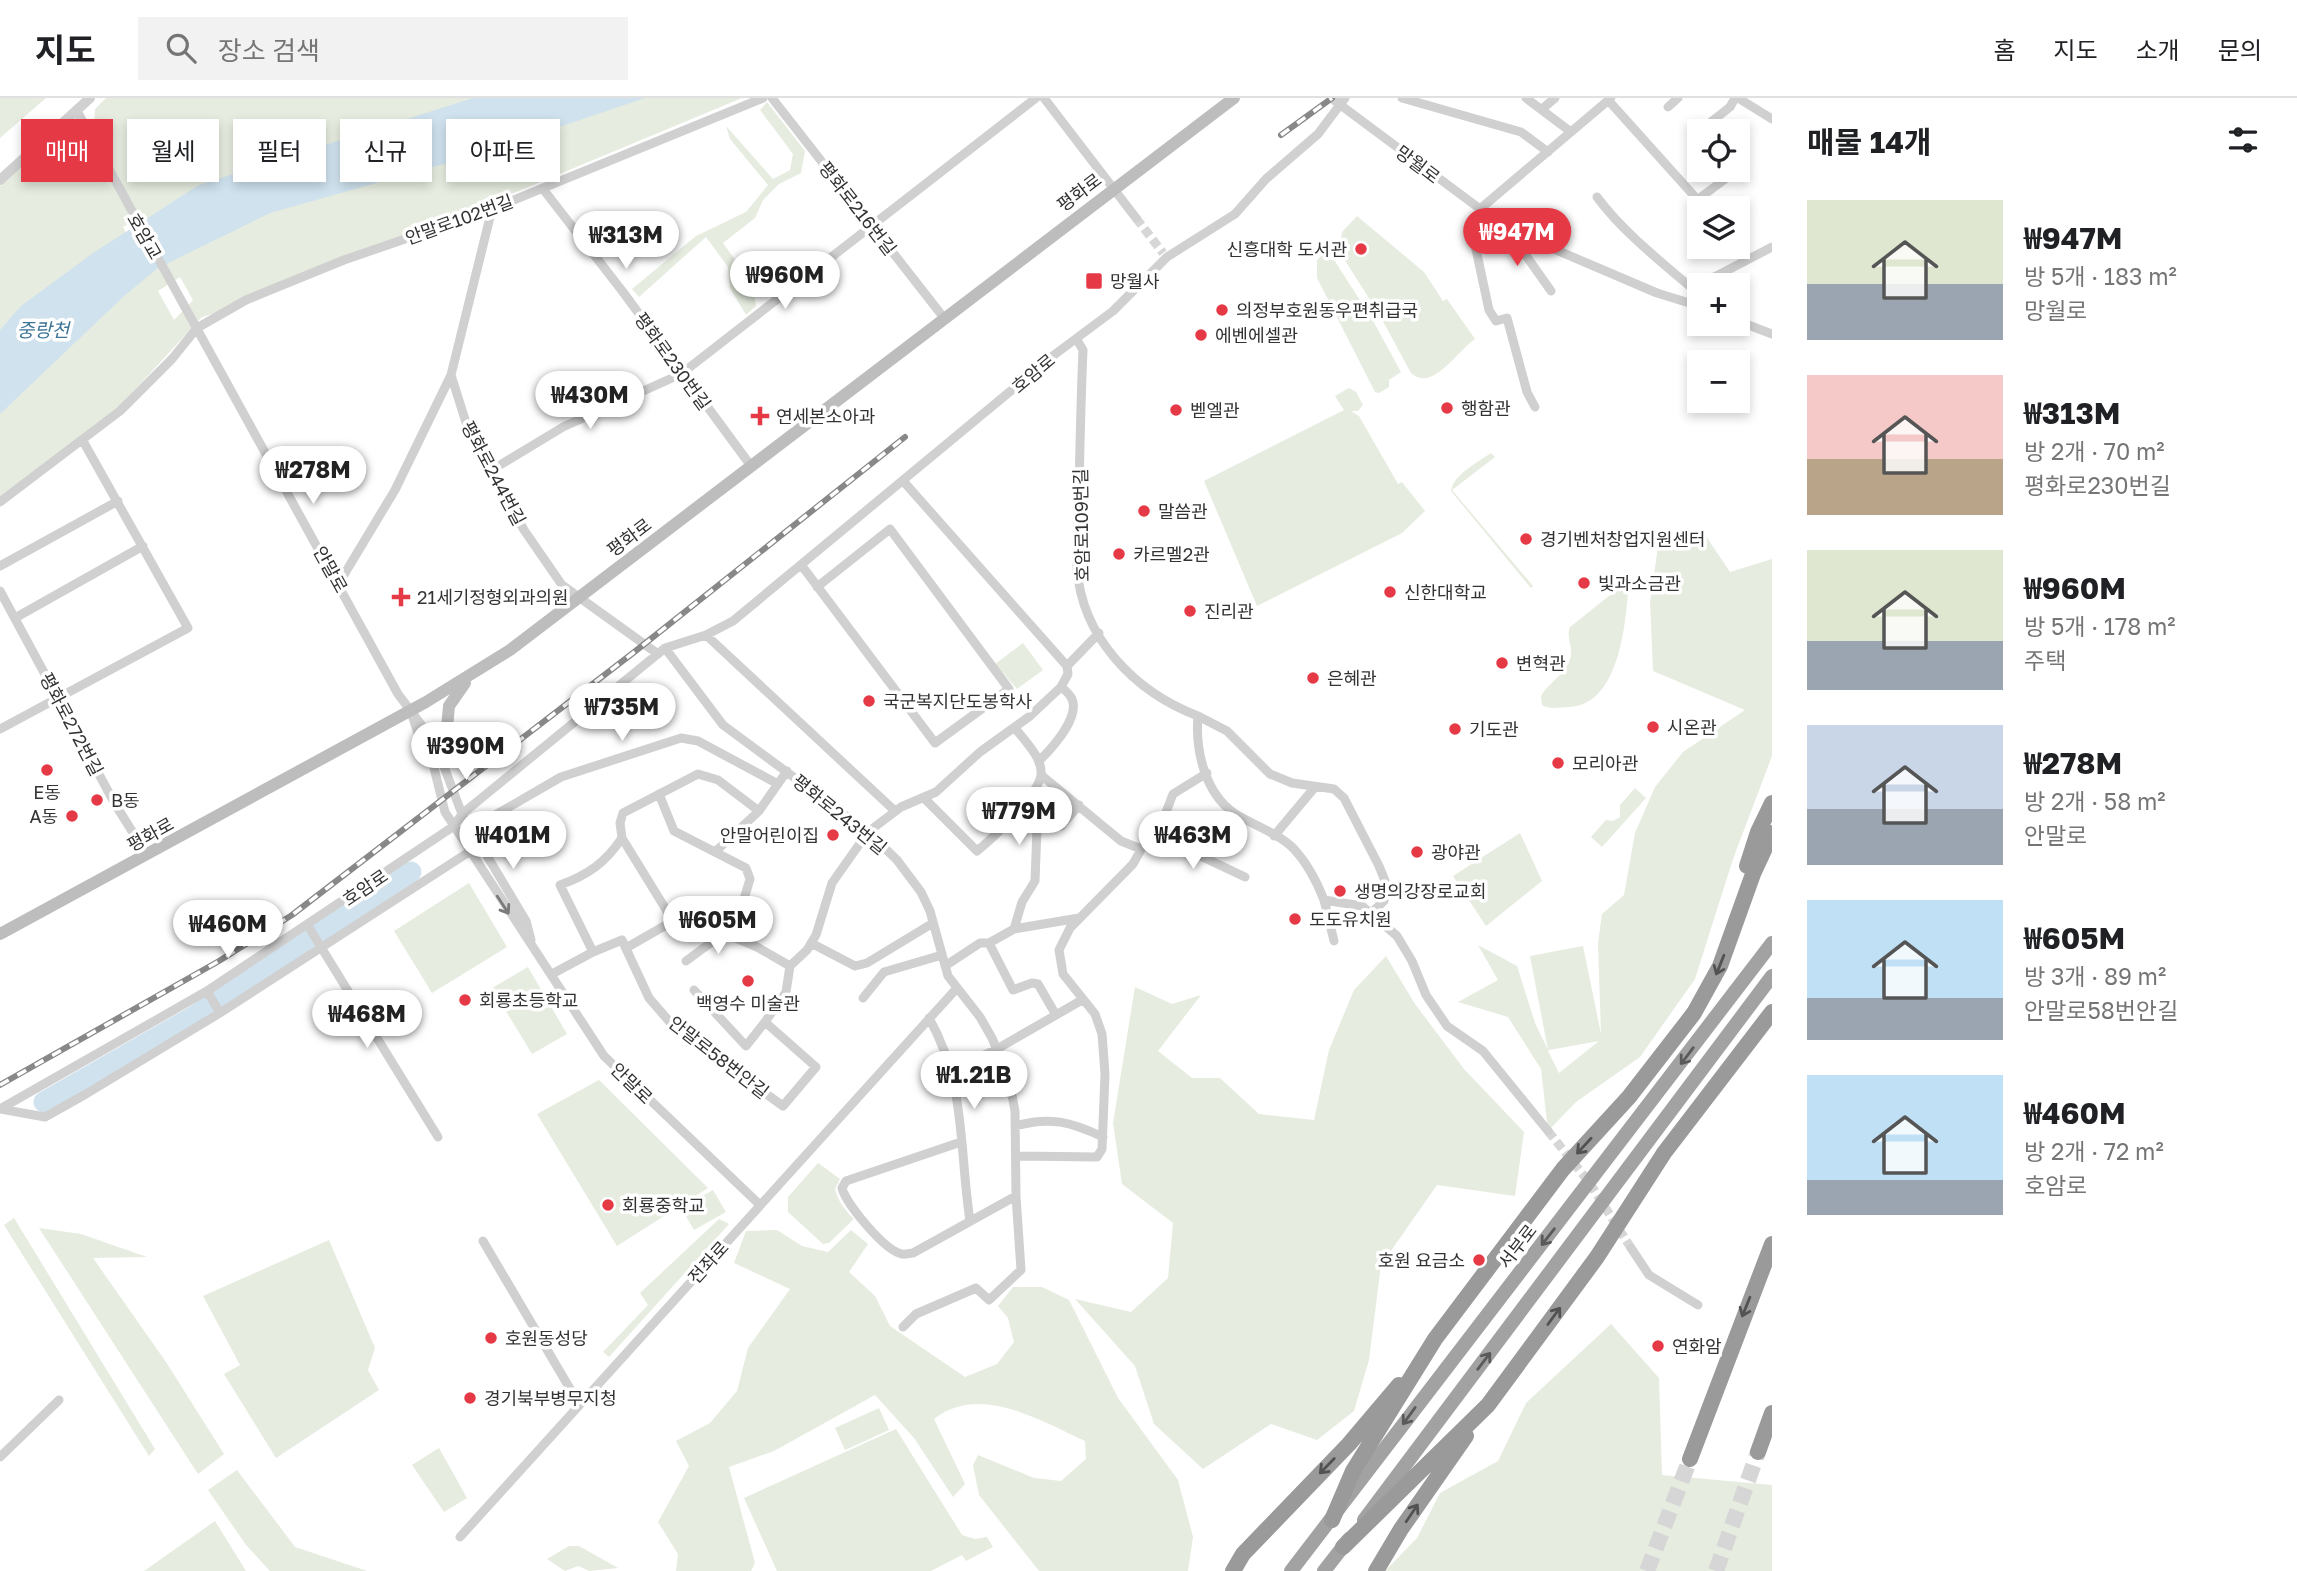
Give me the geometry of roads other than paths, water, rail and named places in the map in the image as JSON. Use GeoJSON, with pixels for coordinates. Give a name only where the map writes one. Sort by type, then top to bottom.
{"type":"FeatureCollection","features":[{"type":"Feature","properties":{"kind":"highway"},"geometry":{"type":"LineString","coordinates":[[1730,936],[1753,843],[1772,803]]}},
{"type":"Feature","properties":{"kind":"highway"},"geometry":{"type":"LineString","coordinates":[[1233,1571],[1252,1545],[1349,1444],[1435,1339],[1563,1169],[1629,1097],[1694,1013],[1720,966],[1759,857],[1772,833]]}},
{"type":"Feature","properties":{"kind":"highway","name":"서부로"},"geometry":{"type":"LineString","coordinates":[[1291,1571],[1772,943]]}},
{"type":"Feature","properties":{"kind":"highway"},"geometry":{"type":"LineString","coordinates":[[1324,1571],[1772,976]]}},
{"type":"Feature","properties":{"kind":"highway"},"geometry":{"type":"LineString","coordinates":[[1376,1571],[1416,1506],[1597,1257],[1664,1153],[1772,1012]]}},
{"type":"Feature","properties":{"kind":"highway"},"geometry":{"type":"LineString","coordinates":[[1690,1459],[1772,1244]]}},
{"type":"Feature","properties":{"kind":"highway"},"geometry":{"type":"LineString","coordinates":[[1332,1520],[1353,1471],[1435,1339]]}},
{"type":"Feature","properties":{"kind":"highway"},"geometry":{"type":"LineString","coordinates":[[1343,1547],[1488,1405]]}},
{"type":"Feature","properties":{"kind":"highway"},"geometry":{"type":"LineString","coordinates":[[1758,1452],[1772,1413]]}},
{"type":"Feature","properties":{"kind":"main road","name":"평화로"},"geometry":{"type":"LineString","coordinates":[[0,934],[471,677],[1234,98]]}},
{"type":"Feature","properties":{"kind":"main road"},"geometry":{"type":"LineString","coordinates":[[444,761],[449,706],[471,677]]}},
{"type":"Feature","properties":{"kind":"street"},"geometry":{"type":"LineString","coordinates":[[0,180],[90,98]]}},
{"type":"Feature","properties":{"kind":"street","name":"안말로102번길"},"geometry":{"type":"LineString","coordinates":[[197,328],[246,300],[344,260],[492,209],[763,98]]}},
{"type":"Feature","properties":{"kind":"street","name":"평화로216번길"},"geometry":{"type":"LineString","coordinates":[[772,98],[944,318]]}},
{"type":"Feature","properties":{"kind":"street"},"geometry":{"type":"LineString","coordinates":[[490,471],[563,427],[681,373],[1036,98]]}},
{"type":"Feature","properties":{"kind":"street"},"geometry":{"type":"LineString","coordinates":[[1044,98],[1136,218]]}},
{"type":"Feature","properties":{"kind":"street"},"geometry":{"type":"LineString","coordinates":[[1402,98],[1521,132],[1548,152]]}},
{"type":"Feature","properties":{"kind":"street"},"geometry":{"type":"LineString","coordinates":[[1526,98],[1571,132]]}},
{"type":"Feature","properties":{"kind":"street"},"geometry":{"type":"LineString","coordinates":[[1542,109],[1555,98]]}},
{"type":"Feature","properties":{"kind":"street"},"geometry":{"type":"LineString","coordinates":[[1668,107],[1678,98]]}},
{"type":"Feature","properties":{"kind":"street"},"geometry":{"type":"LineString","coordinates":[[1715,119],[1730,107],[1736,98],[1772,119]]}},
{"type":"Feature","properties":{"kind":"street"},"geometry":{"type":"LineString","coordinates":[[1535,407],[1527,392],[1507,318],[1496,321],[1489,310],[1471,226],[1480,209],[1610,99],[1694,196]]}},
{"type":"Feature","properties":{"kind":"street","name":"망월로"},"geometry":{"type":"LineString","coordinates":[[1338,100],[1507,229],[1657,293],[1687,301]]}},
{"type":"Feature","properties":{"kind":"street","name":"호암로"},"geometry":{"type":"LineString","coordinates":[[0,1109],[206,991],[308,926],[454,826],[462,814],[662,651],[706,635],[733,621],[1054,355],[1113,311],[1165,255],[1235,214],[1266,179],[1318,134],[1338,100]]}},
{"type":"Feature","properties":{"kind":"street","name":"호암교"},"geometry":{"type":"LineString","coordinates":[[77,111],[98,154],[191,318]]}},
{"type":"Feature","properties":{"kind":"street"},"geometry":{"type":"LineString","coordinates":[[1702,196],[1721,182]]}},
{"type":"Feature","properties":{"kind":"street","name":"평화로230번길"},"geometry":{"type":"LineString","coordinates":[[543,189],[623,292],[751,466]]}},
{"type":"Feature","properties":{"kind":"street"},"geometry":{"type":"LineString","coordinates":[[1597,197],[1611,216],[1620,220],[1648,251],[1687,279]]}},
{"type":"Feature","properties":{"kind":"street"},"geometry":{"type":"LineString","coordinates":[[339,583],[396,490],[451,375],[492,209]]}},
{"type":"Feature","properties":{"kind":"street"},"geometry":{"type":"LineString","coordinates":[[1507,229],[1551,291]]}},
{"type":"Feature","properties":{"kind":"street"},"geometry":{"type":"LineString","coordinates":[[1750,258],[1772,247]]}},
{"type":"Feature","properties":{"kind":"street"},"geometry":{"type":"LineString","coordinates":[[1722,273],[1749,259]]}},
{"type":"Feature","properties":{"kind":"street"},"geometry":{"type":"LineString","coordinates":[[1678,298],[1687,292]]}},
{"type":"Feature","properties":{"kind":"street","name":"안말로"},"geometry":{"type":"LineString","coordinates":[[191,318],[398,694],[444,761],[454,798],[526,921],[531,940]]}},
{"type":"Feature","properties":{"kind":"street"},"geometry":{"type":"LineString","coordinates":[[1750,326],[1772,334]]}},
{"type":"Feature","properties":{"kind":"street"},"geometry":{"type":"LineString","coordinates":[[0,502],[83,441],[134,398],[172,359],[197,328]]}},
{"type":"Feature","properties":{"kind":"street","name":"호암로109번길"},"geometry":{"type":"LineString","coordinates":[[1077,340],[1083,350],[1077,567],[1086,607],[1098,633],[1121,667],[1139,684],[1171,706],[1227,731],[1269,774],[1286,781],[1335,789],[1344,798],[1379,866],[1386,893],[1384,901],[1371,913]]}},
{"type":"Feature","properties":{"kind":"street","name":"평화로244번길"},"geometry":{"type":"LineString","coordinates":[[451,375],[468,429],[524,530],[562,585],[580,596]]}},
{"type":"Feature","properties":{"kind":"street"},"geometry":{"type":"LineString","coordinates":[[0,729],[188,628],[83,441]]}},
{"type":"Feature","properties":{"kind":"street"},"geometry":{"type":"LineString","coordinates":[[694,990],[746,1046],[786,992],[790,966],[811,943],[832,883],[868,832],[895,811],[924,798],[1015,728],[1061,687],[1068,674],[1067,666],[904,482]]}},
{"type":"Feature","properties":{"kind":"street"},"geometry":{"type":"LineString","coordinates":[[0,566],[118,501]]}},
{"type":"Feature","properties":{"kind":"street"},"geometry":{"type":"LineString","coordinates":[[802,566],[817,587],[935,743],[1009,689],[890,529],[817,587]]}},
{"type":"Feature","properties":{"kind":"street"},"geometry":{"type":"LineString","coordinates":[[15,618],[143,546]]}},
{"type":"Feature","properties":{"kind":"street","name":"평화로272번길"},"geometry":{"type":"LineString","coordinates":[[0,591],[115,804],[147,855]]}},
{"type":"Feature","properties":{"kind":"street","name":"평화로243번길"},"geometry":{"type":"LineString","coordinates":[[580,596],[662,651],[723,725],[868,832],[897,860],[921,892],[945,966],[957,988],[980,1017],[997,1049],[1012,1092],[1021,1270],[989,1300],[976,1288],[916,1314],[906,1320],[903,1327]]}},
{"type":"Feature","properties":{"kind":"street"},"geometry":{"type":"LineString","coordinates":[[1067,666],[1098,633]]}},
{"type":"Feature","properties":{"kind":"street"},"geometry":{"type":"LineString","coordinates":[[706,635],[895,811]]}},
{"type":"Feature","properties":{"kind":"street"},"geometry":{"type":"LineString","coordinates":[[1039,761],[1069,721],[1074,708],[1072,699],[1061,687]]}},
{"type":"Feature","properties":{"kind":"street","name":"안말로"},"geometry":{"type":"LineString","coordinates":[[411,710],[418,733],[432,760],[442,804],[454,826],[516,926],[531,940],[604,1056],[759,1203]]}},
{"type":"Feature","properties":{"kind":"street"},"geometry":{"type":"LineString","coordinates":[[1198,716],[1196,736],[1217,799],[1292,847],[1301,857],[1324,900],[1334,941]]}},
{"type":"Feature","properties":{"kind":"street"},"geometry":{"type":"LineString","coordinates":[[924,798],[977,851],[997,835],[1037,786],[1041,775],[1039,761],[1015,728]]}},
{"type":"Feature","properties":{"kind":"street"},"geometry":{"type":"LineString","coordinates":[[471,829],[561,777],[681,738],[698,741],[778,784]]}},
{"type":"Feature","properties":{"kind":"street"},"geometry":{"type":"LineString","coordinates":[[715,852],[759,811],[787,771]]}},
{"type":"Feature","properties":{"kind":"street"},"geometry":{"type":"LineString","coordinates":[[552,974],[622,940],[626,948],[673,921],[622,838],[620,823],[623,813],[698,774],[718,780],[759,811]]}},
{"type":"Feature","properties":{"kind":"street"},"geometry":{"type":"LineString","coordinates":[[1016,1156],[1097,1157],[1102,1149],[1105,1074],[1102,1034],[1095,1014],[1082,1000],[1059,962],[1063,938],[1079,918],[1133,864],[1141,849],[1156,835],[1172,794],[1207,774]]}},
{"type":"Feature","properties":{"kind":"street"},"geometry":{"type":"LineString","coordinates":[[1041,775],[1121,841],[1141,849]]}},
{"type":"Feature","properties":{"kind":"street"},"geometry":{"type":"LineString","coordinates":[[1274,836],[1315,787]]}},
{"type":"Feature","properties":{"kind":"street"},"geometry":{"type":"LineString","coordinates":[[659,794],[674,831],[746,868],[750,880],[744,899],[750,944]]}},
{"type":"Feature","properties":{"kind":"street"},"geometry":{"type":"LineString","coordinates":[[1014,929],[1022,902],[1035,881],[1037,828],[1047,819],[1060,826],[1079,805]]}},
{"type":"Feature","properties":{"kind":"street"},"geometry":{"type":"LineString","coordinates":[[1156,835],[1245,877]]}},
{"type":"Feature","properties":{"kind":"street"},"geometry":{"type":"LineString","coordinates":[[593,952],[560,885],[586,876],[608,858],[622,838]]}},
{"type":"Feature","properties":{"kind":"street"},"geometry":{"type":"LineString","coordinates":[[0,1109],[45,1116],[220,1013],[469,852]]}},
{"type":"Feature","properties":{"kind":"street"},"geometry":{"type":"LineString","coordinates":[[1324,900],[1362,906],[1397,936],[1412,961],[1426,995],[1447,1026],[1483,1052],[1548,1131]]}},
{"type":"Feature","properties":{"kind":"street"},"geometry":{"type":"LineString","coordinates":[[945,966],[980,943],[989,943],[1014,929],[1079,918]]}},
{"type":"Feature","properties":{"kind":"street"},"geometry":{"type":"LineString","coordinates":[[811,943],[855,966],[867,963],[933,923]]}},
{"type":"Feature","properties":{"kind":"street"},"geometry":{"type":"LineString","coordinates":[[308,926],[439,1138]]}},
{"type":"Feature","properties":{"kind":"street"},"geometry":{"type":"LineString","coordinates":[[686,961],[724,933],[790,966]]}},
{"type":"Feature","properties":{"kind":"street"},"geometry":{"type":"LineString","coordinates":[[989,943],[1013,990],[1032,983],[1038,984],[1056,1015]]}},
{"type":"Feature","properties":{"kind":"street","name":"안말로58번안길"},"geometry":{"type":"LineString","coordinates":[[626,948],[649,998],[675,1028],[783,1106],[816,1067],[765,1022]]}},
{"type":"Feature","properties":{"kind":"street"},"geometry":{"type":"LineString","coordinates":[[863,998],[884,972],[942,955]]}},
{"type":"Feature","properties":{"kind":"street","name":"전좌로"},"geometry":{"type":"LineString","coordinates":[[460,1537],[759,1203],[957,988]]}},
{"type":"Feature","properties":{"kind":"street"},"geometry":{"type":"LineString","coordinates":[[206,991],[220,1013]]}},
{"type":"Feature","properties":{"kind":"street"},"geometry":{"type":"LineString","coordinates":[[952,1070],[997,1049],[1082,1000]]}},
{"type":"Feature","properties":{"kind":"street"},"geometry":{"type":"LineString","coordinates":[[929,1018],[945,1045],[952,1070],[959,1106],[970,1221]]}},
{"type":"Feature","properties":{"kind":"street"},"geometry":{"type":"LineString","coordinates":[[1015,1126],[1033,1121],[1059,1120],[1103,1137]]}},
{"type":"Feature","properties":{"kind":"street"},"geometry":{"type":"LineString","coordinates":[[961,1142],[846,1181],[842,1188],[850,1208],[893,1249],[902,1254],[913,1253],[1016,1196]]}},
{"type":"Feature","properties":{"kind":"street"},"geometry":{"type":"LineString","coordinates":[[482,1241],[579,1404]]}},
{"type":"Feature","properties":{"kind":"street"},"geometry":{"type":"LineString","coordinates":[[1631,1248],[1649,1275],[1698,1305]]}},
{"type":"Feature","properties":{"kind":"street"},"geometry":{"type":"LineString","coordinates":[[0,1457],[59,1400]]}},
{"type":"Feature","properties":{"kind":"water","name":"중랑천"},"geometry":{"type":"Polygon","coordinates":[[[473,98],[645,98],[560,127],[560,119],[446,119],[446,163],[432,167],[432,119],[407,119],[473,98]]]}},
{"type":"Feature","properties":{"kind":"water","name":"중랑천"},"geometry":{"type":"Polygon","coordinates":[[[340,140],[340,182],[380,182],[270,213],[158,268],[123,297],[0,414],[0,330],[21,306],[93,253],[199,185],[219,182],[219,179],[233,174],[233,182],[326,182],[326,145],[340,140]]]}},
{"type":"Feature","properties":{"kind":"waterway"},"geometry":{"type":"LineString","coordinates":[[44,1102],[196,1015],[411,872]]}},
{"type":"Feature","properties":{"kind":"tunnel"},"geometry":{"type":"LineString","coordinates":[[1136,218],[1163,253]]}},
{"type":"Feature","properties":{"kind":"tunnel"},"geometry":{"type":"LineString","coordinates":[[1548,1131],[1589,1182],[1631,1248]]}},
{"type":"Feature","properties":{"kind":"tunnel"},"geometry":{"type":"LineString","coordinates":[[1716,1571],[1758,1452]]}},
{"type":"Feature","properties":{"kind":"tunnel"},"geometry":{"type":"LineString","coordinates":[[1647,1571],[1690,1459]]}},
{"type":"Feature","properties":{"kind":"railway"},"geometry":{"type":"LineString","coordinates":[[1281,135],[1332,98]]}},
{"type":"Feature","properties":{"kind":"railway"},"geometry":{"type":"LineString","coordinates":[[0,1085],[219,961],[292,915],[633,653],[905,437]]}},
{"type":"Feature","properties":{"kind":"place","name":"신흥대학 도서관"},"geometry":{"type":"Point","coordinates":[1361,249]}},
{"type":"Feature","properties":{"kind":"place","name":"망월사"},"geometry":{"type":"Point","coordinates":[1094,281]}},
{"type":"Feature","properties":{"kind":"place","name":"의정부호원동우편취급국"},"geometry":{"type":"Point","coordinates":[1222,310]}},
{"type":"Feature","properties":{"kind":"place","name":"에벤에셀관"},"geometry":{"type":"Point","coordinates":[1201,335]}},
{"type":"Feature","properties":{"kind":"place","name":"행함관"},"geometry":{"type":"Point","coordinates":[1447,408]}},
{"type":"Feature","properties":{"kind":"place","name":"벧엘관"},"geometry":{"type":"Point","coordinates":[1176,410]}},
{"type":"Feature","properties":{"kind":"place","name":"연세본소아과"},"geometry":{"type":"Point","coordinates":[760,416]}},
{"type":"Feature","properties":{"kind":"place","name":"말씀관"},"geometry":{"type":"Point","coordinates":[1144,511]}},
{"type":"Feature","properties":{"kind":"place","name":"경기벤처창업지원센터"},"geometry":{"type":"Point","coordinates":[1526,539]}},
{"type":"Feature","properties":{"kind":"place","name":"카르멜2관"},"geometry":{"type":"Point","coordinates":[1119,554]}},
{"type":"Feature","properties":{"kind":"place","name":"빛과소금관"},"geometry":{"type":"Point","coordinates":[1584,583]}},
{"type":"Feature","properties":{"kind":"place","name":"신한대학교"},"geometry":{"type":"Point","coordinates":[1390,592]}},
{"type":"Feature","properties":{"kind":"place","name":"21세기정형외과의원"},"geometry":{"type":"Point","coordinates":[401,597]}},
{"type":"Feature","properties":{"kind":"place","name":"진리관"},"geometry":{"type":"Point","coordinates":[1190,611]}},
{"type":"Feature","properties":{"kind":"place","name":"변혁관"},"geometry":{"type":"Point","coordinates":[1502,663]}},
{"type":"Feature","properties":{"kind":"place","name":"은혜관"},"geometry":{"type":"Point","coordinates":[1313,678]}},
{"type":"Feature","properties":{"kind":"place","name":"국군복지단도봉학사"},"geometry":{"type":"Point","coordinates":[869,701]}},
{"type":"Feature","properties":{"kind":"place","name":"시온관"},"geometry":{"type":"Point","coordinates":[1653,727]}},
{"type":"Feature","properties":{"kind":"place","name":"기도관"},"geometry":{"type":"Point","coordinates":[1455,729]}},
{"type":"Feature","properties":{"kind":"place","name":"모리아관"},"geometry":{"type":"Point","coordinates":[1558,763]}},
{"type":"Feature","properties":{"kind":"place","name":"E동"},"geometry":{"type":"Point","coordinates":[47,770]}},
{"type":"Feature","properties":{"kind":"place","name":"B동"},"geometry":{"type":"Point","coordinates":[97,800]}},
{"type":"Feature","properties":{"kind":"place","name":"A동"},"geometry":{"type":"Point","coordinates":[72,816]}},
{"type":"Feature","properties":{"kind":"place","name":"안말어린이집"},"geometry":{"type":"Point","coordinates":[833,835]}},
{"type":"Feature","properties":{"kind":"place","name":"광야관"},"geometry":{"type":"Point","coordinates":[1417,852]}},
{"type":"Feature","properties":{"kind":"place","name":"생명의강장로교회"},"geometry":{"type":"Point","coordinates":[1340,891]}},
{"type":"Feature","properties":{"kind":"place","name":"도도유치원"},"geometry":{"type":"Point","coordinates":[1295,919]}},
{"type":"Feature","properties":{"kind":"place","name":"백영수 미술관"},"geometry":{"type":"Point","coordinates":[748,981]}},
{"type":"Feature","properties":{"kind":"place","name":"회룡초등학교"},"geometry":{"type":"Point","coordinates":[465,1000]}},
{"type":"Feature","properties":{"kind":"place","name":"회룡중학교"},"geometry":{"type":"Point","coordinates":[608,1205]}},
{"type":"Feature","properties":{"kind":"place","name":"호원 요금소"},"geometry":{"type":"Point","coordinates":[1479,1260]}},
{"type":"Feature","properties":{"kind":"place","name":"호원동성당"},"geometry":{"type":"Point","coordinates":[491,1338]}},
{"type":"Feature","properties":{"kind":"place","name":"연화암"},"geometry":{"type":"Point","coordinates":[1658,1346]}},
{"type":"Feature","properties":{"kind":"place","name":"경기북부병무지청"},"geometry":{"type":"Point","coordinates":[470,1398]}}]}
